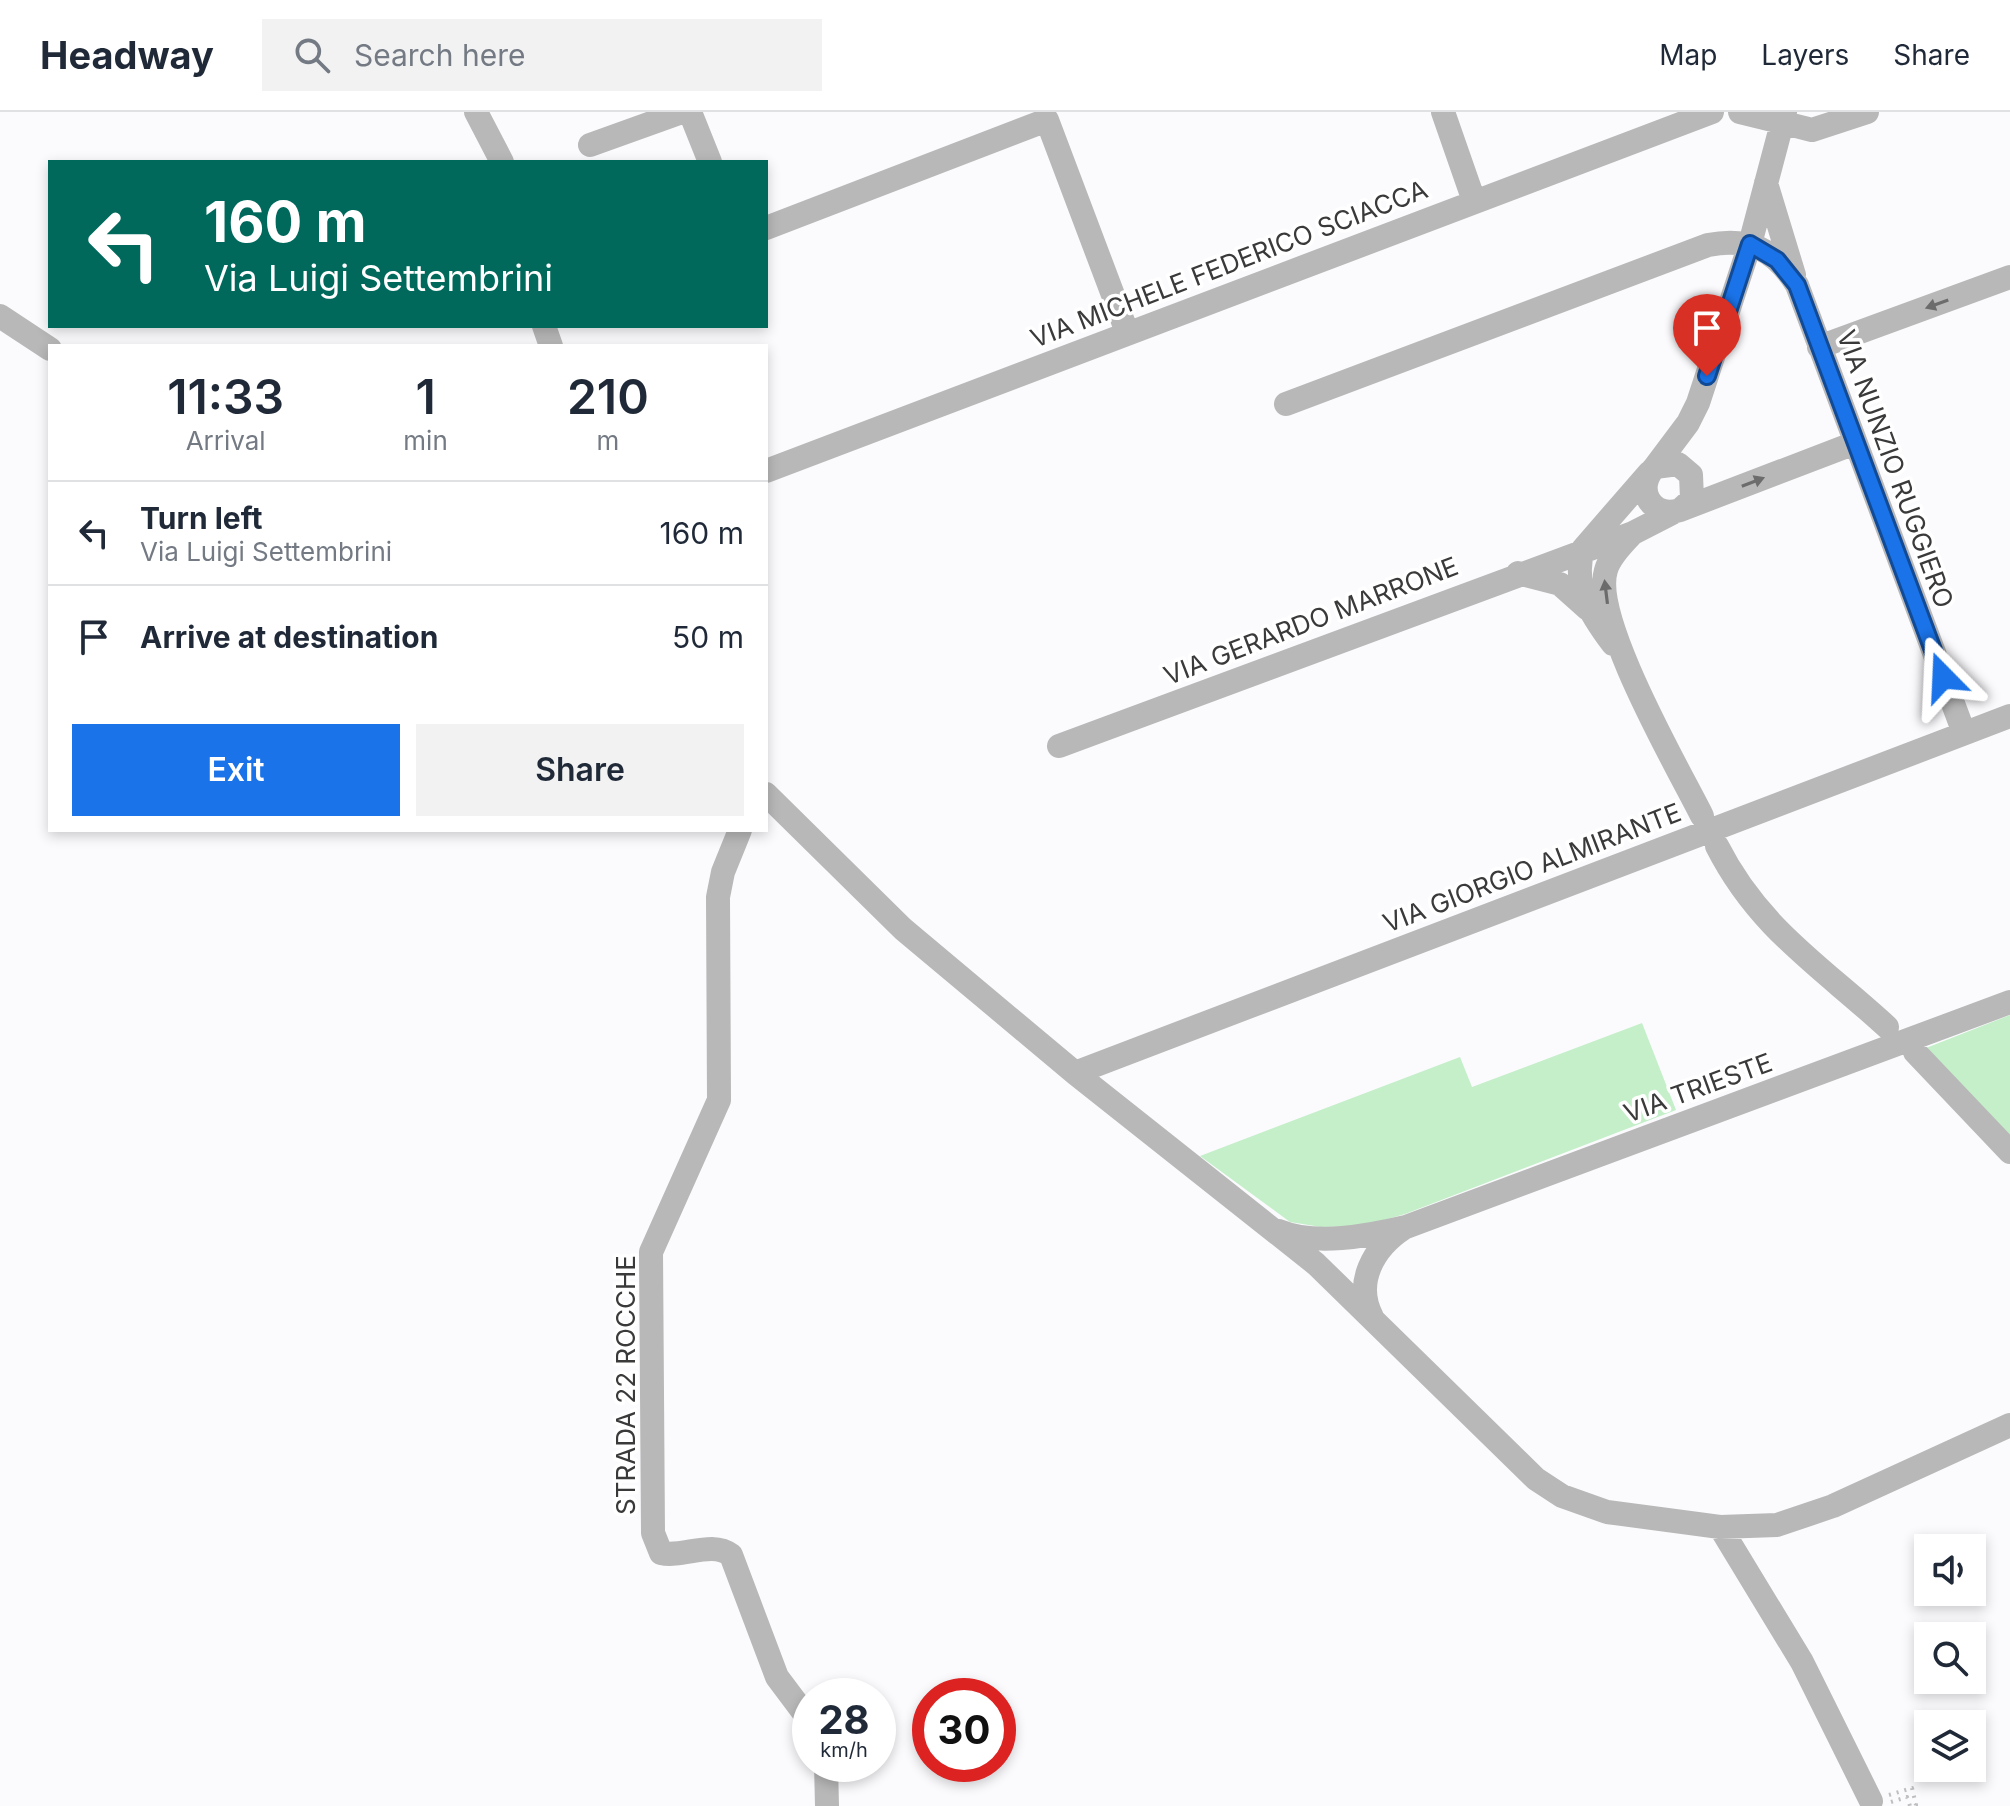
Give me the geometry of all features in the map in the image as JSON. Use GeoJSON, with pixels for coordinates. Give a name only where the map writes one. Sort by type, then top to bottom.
{"type":"FeatureCollection","features":[{"type":"Feature","properties":{"kind":"street"},"geometry":{"type":"LineString","coordinates":[[476,112],[501,160]]}},
{"type":"Feature","properties":{"kind":"street"},"geometry":{"type":"LineString","coordinates":[[590,145],[682,112]]}},
{"type":"Feature","properties":{"kind":"street"},"geometry":{"type":"LineString","coordinates":[[690,112],[709,160]]}},
{"type":"Feature","properties":{"kind":"street"},"geometry":{"type":"LineString","coordinates":[[1443,112],[1474,201]]}},
{"type":"Feature","properties":{"kind":"street","name":"VIA MICHELE FEDERICO SCIACCA"},"geometry":{"type":"LineString","coordinates":[[768,470],[1712,112]]}},
{"type":"Feature","properties":{"kind":"street"},"geometry":{"type":"LineString","coordinates":[[1740,112],[1783,118],[1819,130],[1867,112]]}},
{"type":"Feature","properties":{"kind":"street"},"geometry":{"type":"LineString","coordinates":[[1589,610],[1579,575],[1583,549],[1652,470],[1678,464],[1691,475],[1692,499],[1676,511],[1656,509],[1646,497],[1645,480],[1652,470],[1688,423],[1698,403],[1750,244],[1783,118]]}},
{"type":"Feature","properties":{"kind":"street"},"geometry":{"type":"LineString","coordinates":[[768,227],[1047,120],[1127,332]]}},
{"type":"Feature","properties":{"kind":"street"},"geometry":{"type":"LineString","coordinates":[[1766,183],[1797,285]]}},
{"type":"Feature","properties":{"kind":"street"},"geometry":{"type":"LineString","coordinates":[[1286,404],[1708,245],[1736,240],[1750,244]]}},
{"type":"Feature","properties":{"kind":"street","name":"VIA NUNZIO RUGGIERO"},"geometry":{"type":"LineString","coordinates":[[1750,244],[1777,260],[1797,285],[1964,733]]}},
{"type":"Feature","properties":{"kind":"street"},"geometry":{"type":"LineString","coordinates":[[1819,347],[2010,277]]}},
{"type":"Feature","properties":{"kind":"street"},"geometry":{"type":"LineString","coordinates":[[0,316],[48,348]]}},
{"type":"Feature","properties":{"kind":"street"},"geometry":{"type":"LineString","coordinates":[[1624,658],[1604,589],[1605,571],[1612,556],[1633,533],[1676,511],[1855,443]]}},
{"type":"Feature","properties":{"kind":"street","name":"VIA GERARDO MARRONE"},"geometry":{"type":"LineString","coordinates":[[1059,746],[1518,573],[1633,533]]}},
{"type":"Feature","properties":{"kind":"street"},"geometry":{"type":"LineString","coordinates":[[1518,573],[1560,584],[1589,610],[1624,658],[1702,816]]}},
{"type":"Feature","properties":{"kind":"street","name":"VIA GIORGIO ALMIRANTE"},"geometry":{"type":"LineString","coordinates":[[1075,1073],[2010,716]]}},
{"type":"Feature","properties":{"kind":"street"},"geometry":{"type":"LineString","coordinates":[[768,796],[903,929],[1075,1073],[1325,1272],[1536,1479],[1562,1496],[1607,1512],[1750,1528],[1801,1519],[2010,1425]]}},
{"type":"Feature","properties":{"kind":"street","name":"STRADA 22 ROCCHE"},"geometry":{"type":"LineString","coordinates":[[739,832],[723,872],[718,897],[719,1100],[651,1252],[653,1533],[661,1553],[671,1556],[714,1549],[731,1555],[777,1677],[792,1697]]}},
{"type":"Feature","properties":{"kind":"street"},"geometry":{"type":"LineString","coordinates":[[1717,846],[1743,889],[1782,938],[1887,1027]]}},
{"type":"Feature","properties":{"kind":"street","name":"VIA TRIESTE"},"geometry":{"type":"LineString","coordinates":[[1370,1245],[1406,1227],[2010,1002]]}},
{"type":"Feature","properties":{"kind":"street"},"geometry":{"type":"LineString","coordinates":[[1915,1052],[2010,1152]]}},
{"type":"Feature","properties":{"kind":"street"},"geometry":{"type":"LineString","coordinates":[[1267,1227],[1295,1236],[1370,1245]]}},
{"type":"Feature","properties":{"kind":"street"},"geometry":{"type":"LineString","coordinates":[[1325,1272],[1326,1252],[1370,1245]]}},
{"type":"Feature","properties":{"kind":"street"},"geometry":{"type":"LineString","coordinates":[[1370,1245],[1365,1286],[1367,1307],[1372,1317]]}},
{"type":"Feature","properties":{"kind":"street"},"geometry":{"type":"LineString","coordinates":[[1720,1527],[1797,1654],[1879,1804]]}},
{"type":"Feature","properties":{"kind":"street"},"geometry":{"type":"LineString","coordinates":[[826,1782],[827,1806]]}},
{"type":"Feature","properties":{"kind":"path"},"geometry":{"type":"LineString","coordinates":[[1912,1788],[1916,1805],[1911,1806],[1907,1797],[1879,1804],[1912,1788]]}},
{"type":"Feature","properties":{"kind":"green space"},"geometry":{"type":"Polygon","coordinates":[[[2010,1015],[2010,1135],[1926,1048],[2010,1015]]]}},
{"type":"Feature","properties":{"kind":"green space"},"geometry":{"type":"Polygon","coordinates":[[[1642,1023],[1676,1110],[1405,1214],[1363,1226],[1321,1227],[1290,1222],[1200,1156],[1460,1057],[1472,1087],[1642,1023]]]}},
{"type":"Feature","properties":{"kind":"route"},"geometry":{"type":"LineString","coordinates":[[1707,376],[1750,244],[1777,260],[1797,285],[1943,677]]}}]}
